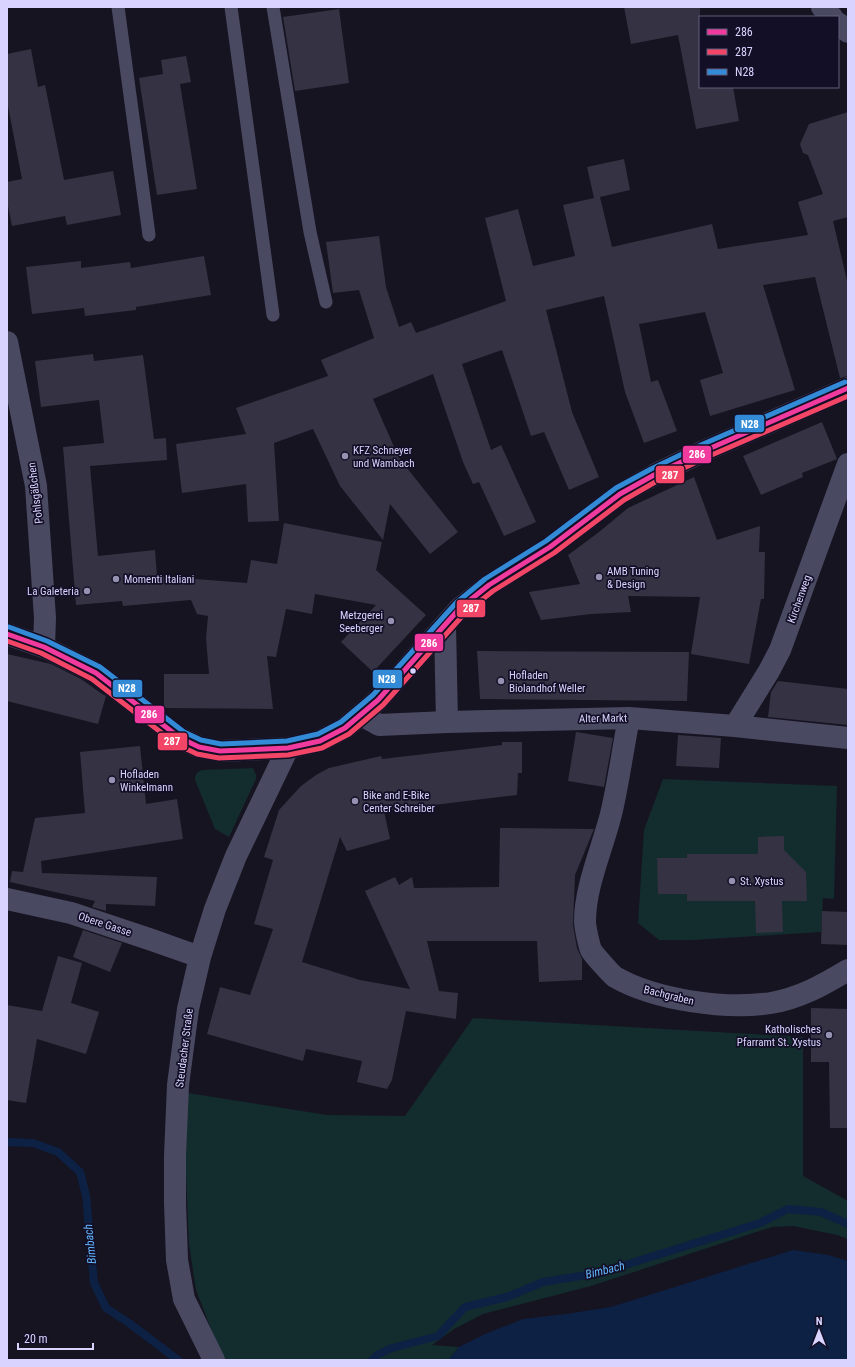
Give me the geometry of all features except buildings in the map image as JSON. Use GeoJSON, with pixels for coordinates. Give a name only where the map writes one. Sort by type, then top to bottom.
{"type":"FeatureCollection","features":[{"type":"Feature","properties":{"kind":"street"},"geometry":{"type":"LineString","coordinates":[[822,7],[831,16]]}},
{"type":"Feature","properties":{"kind":"street"},"geometry":{"type":"LineString","coordinates":[[839,24],[848,32]]}},
{"type":"Feature","properties":{"kind":"street","name":"Pohlsgäßchen"},"geometry":{"type":"LineString","coordinates":[[7,342],[36,486],[45,618],[44,647]]}},
{"type":"Feature","properties":{"kind":"street"},"geometry":{"type":"LineString","coordinates":[[7,634],[44,647],[96,673],[180,738],[200,747],[220,751],[288,748],[320,740],[345,728],[378,700],[460,608],[489,585],[550,547],[620,494],[654,475],[704,451],[848,388]]}},
{"type":"Feature","properties":{"kind":"street","name":"Kirchenweg"},"geometry":{"type":"LineString","coordinates":[[735,726],[769,671],[780,650],[848,464]]}},
{"type":"Feature","properties":{"kind":"street"},"geometry":{"type":"LineString","coordinates":[[446,625],[447,722]]}},
{"type":"Feature","properties":{"kind":"street","name":"Alter Markt"},"geometry":{"type":"LineString","coordinates":[[361,715],[379,726],[447,722],[629,718],[735,726],[848,738]]}},
{"type":"Feature","properties":{"kind":"street","name":"Bachgraben"},"geometry":{"type":"LineString","coordinates":[[629,718],[612,810],[588,894],[585,922],[591,950],[614,977],[653,993],[703,1003],[746,1005],[770,1003],[796,997],[815,989],[848,970]]}},
{"type":"Feature","properties":{"kind":"street","name":"Steudacher Straße"},"geometry":{"type":"LineString","coordinates":[[214,1360],[184,1299],[179,1278],[176,1253],[175,1164],[178,1085],[188,1009],[200,958],[215,909],[236,856],[288,748]]}},
{"type":"Feature","properties":{"kind":"street","name":"Obere Gasse"},"geometry":{"type":"LineString","coordinates":[[7,899],[71,913],[200,958]]}},
{"type":"Feature","properties":{"kind":"lane"},"geometry":{"type":"LineString","coordinates":[[118,7],[149,235]]}},
{"type":"Feature","properties":{"kind":"lane"},"geometry":{"type":"LineString","coordinates":[[231,7],[273,314]]}},
{"type":"Feature","properties":{"kind":"lane"},"geometry":{"type":"LineString","coordinates":[[273,7],[310,232],[326,302]]}},
{"type":"Feature","properties":{"kind":"green space"},"geometry":{"type":"Polygon","coordinates":[[[253,768],[256,779],[229,837],[215,829],[195,780],[196,775],[202,770],[253,768]]]}},
{"type":"Feature","properties":{"kind":"green space"},"geometry":{"type":"Polygon","coordinates":[[[663,779],[837,786],[834,899],[823,898],[821,932],[694,940],[659,940],[638,923],[644,830],[663,779]]]}},
{"type":"Feature","properties":{"kind":"green space"},"geometry":{"type":"Polygon","coordinates":[[[473,1018],[803,1037],[803,1176],[848,1201],[848,1239],[837,1235],[793,1226],[772,1227],[591,1286],[483,1314],[454,1329],[432,1345],[459,1347],[448,1360],[226,1360],[218,1347],[196,1290],[189,1244],[186,1174],[186,1120],[188,1093],[327,1115],[405,1116],[473,1018]]]}},
{"type":"Feature","properties":{"kind":"water"},"geometry":{"type":"Polygon","coordinates":[[[793,1250],[828,1255],[848,1261],[848,1360],[448,1360],[459,1347],[485,1334],[523,1319],[611,1307],[793,1250]]]}},
{"type":"Feature","properties":{"kind":"waterway","name":"Bimbach"},"geometry":{"type":"LineString","coordinates":[[7,1142],[33,1143],[58,1152],[80,1172],[86,1195],[94,1283],[106,1308],[129,1323],[178,1360]]}},
{"type":"Feature","properties":{"kind":"waterway","name":"Bimbach"},"geometry":{"type":"LineString","coordinates":[[372,1360],[377,1355],[392,1348],[438,1336],[465,1307],[507,1297],[543,1282],[599,1273],[760,1223],[788,1209],[821,1212],[848,1224]]}},
{"type":"Feature","properties":{"kind":"transit line","name":"N28"},"geometry":{"type":"LineString","coordinates":[[9,627],[47,641],[100,667],[184,732],[201,740],[221,744],[287,741],[318,734],[341,722],[373,695],[456,603],[485,579],[546,541],[616,488],[701,445],[845,382]]}},
{"type":"Feature","properties":{"kind":"transit line","name":"286"},"geometry":{"type":"LineString","coordinates":[[7,634],[44,647],[96,673],[180,738],[199,747],[220,751],[288,748],[320,741],[345,728],[378,700],[460,608],[489,585],[550,547],[620,494],[654,475],[704,451],[848,388]]}},
{"type":"Feature","properties":{"kind":"transit line","name":"287"},"geometry":{"type":"LineString","coordinates":[[7,641],[41,653],[92,679],[176,744],[197,754],[219,758],[288,755],[322,748],[349,734],[383,705],[465,613],[493,591],[554,553],[624,500],[657,481],[707,457],[848,396]]}},
{"type":"Feature","properties":{"kind":"place","name":"KFZ Schneyer und Wambach"},"geometry":{"type":"Point","coordinates":[345,456]}},
{"type":"Feature","properties":{"kind":"place","name":"AMB Tuning & Design"},"geometry":{"type":"Point","coordinates":[599,577]}},
{"type":"Feature","properties":{"kind":"place","name":"Momenti Italiani"},"geometry":{"type":"Point","coordinates":[116,579]}},
{"type":"Feature","properties":{"kind":"place","name":"La Galeteria"},"geometry":{"type":"Point","coordinates":[87,591]}},
{"type":"Feature","properties":{"kind":"place","name":"Metzgerei Seeberger"},"geometry":{"type":"Point","coordinates":[391,621]}},
{"type":"Feature","properties":{"kind":"place","name":"Hofladen Biolandhof Weller"},"geometry":{"type":"Point","coordinates":[501,681]}},
{"type":"Feature","properties":{"kind":"place","name":"Hofladen Winkelmann"},"geometry":{"type":"Point","coordinates":[112,780]}},
{"type":"Feature","properties":{"kind":"place","name":"Bike and E-Bike Center Schreiber"},"geometry":{"type":"Point","coordinates":[355,801]}},
{"type":"Feature","properties":{"kind":"place","name":"St. Xystus"},"geometry":{"type":"Point","coordinates":[732,881]}},
{"type":"Feature","properties":{"kind":"place","name":"Katholisches Pfarramt St. Xystus"},"geometry":{"type":"Point","coordinates":[829,1035]}}]}
